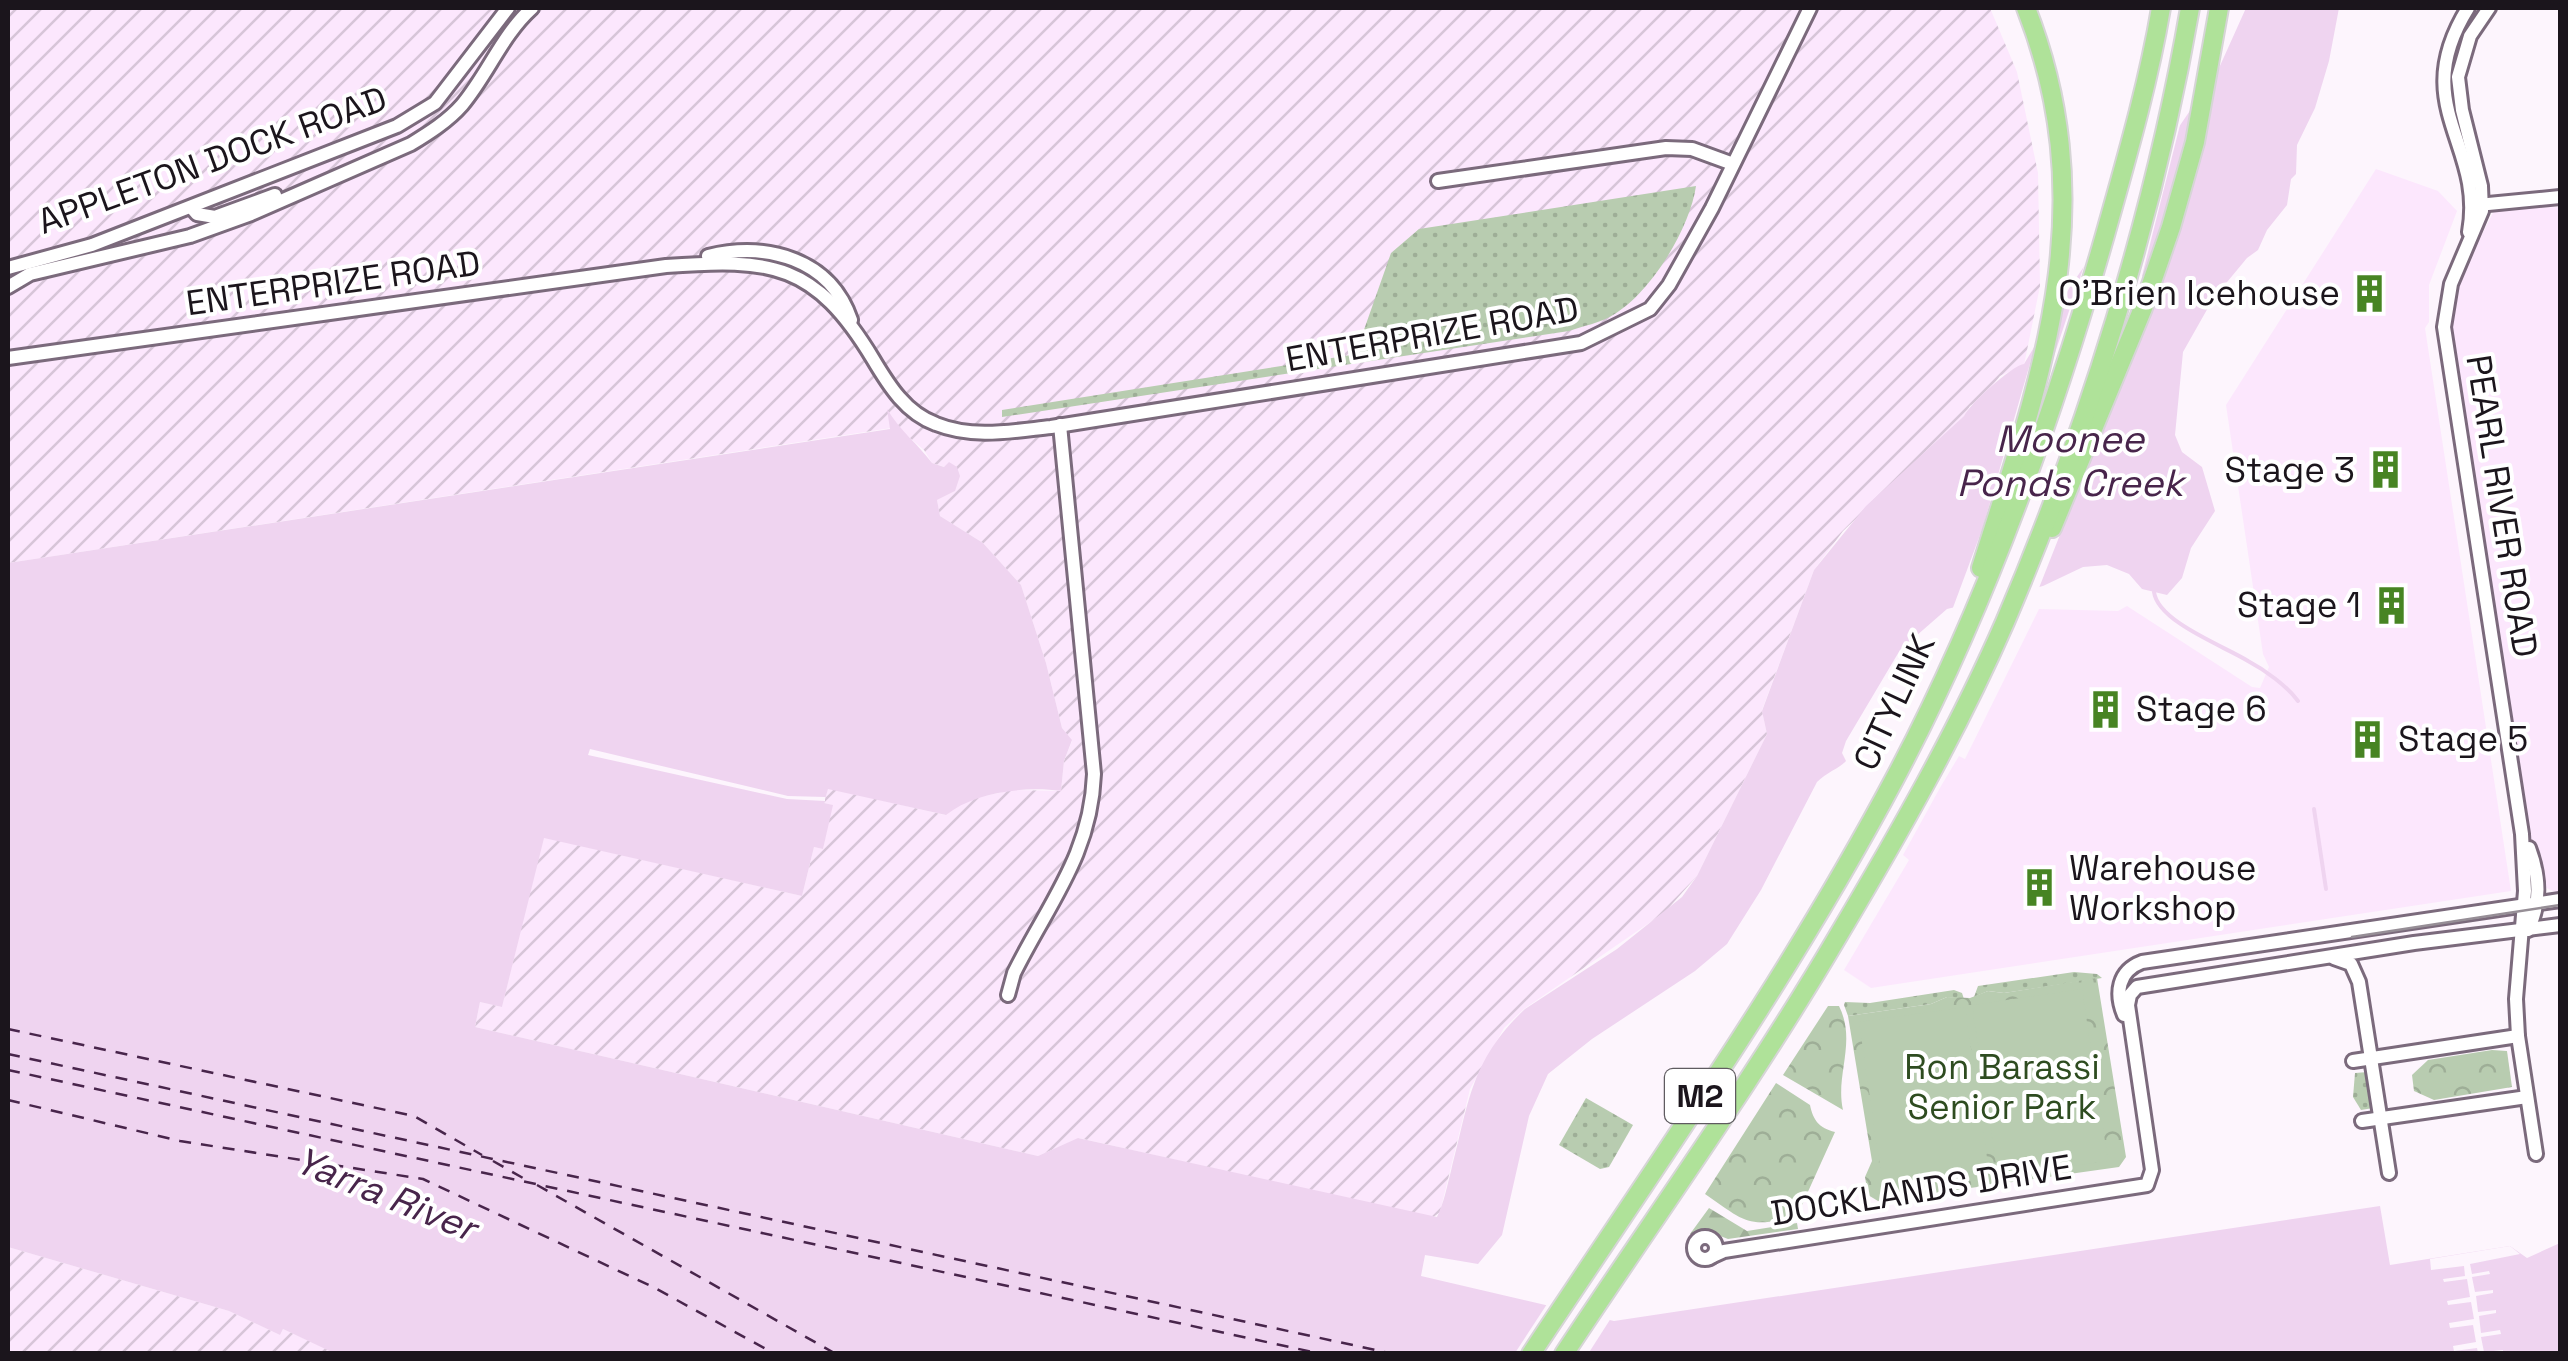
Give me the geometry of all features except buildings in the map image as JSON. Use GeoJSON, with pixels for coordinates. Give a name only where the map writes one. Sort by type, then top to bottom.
{"type":"FeatureCollection","features":[{"type":"Feature","properties":{"kind":"highway"},"geometry":{"type":"LineString","coordinates":[[1952,658],[2031,397],[2062,262],[2062,146],[2047,70],[2026,8]]}},
{"type":"Feature","properties":{"kind":"highway","name":"CITYLINK"},"geometry":{"type":"LineString","coordinates":[[1531,1354],[1845,867],[1897,774],[1952,658],[2017,507],[2079,330],[2136,130],[2161,8]]}},
{"type":"Feature","properties":{"kind":"highway","name":"CITYLINK"},"geometry":{"type":"LineString","coordinates":[[1564,1354],[1837,938],[1932,768],[2005,622],[2080,427],[2118,308],[2161,146],[2190,8]]}},
{"type":"Feature","properties":{"kind":"highway"},"geometry":{"type":"LineString","coordinates":[[2005,622],[2062,506],[2155,274],[2194,142],[2219,8]]}},
{"type":"Feature","properties":{"kind":"street","name":"APPLETON DOCK ROAD"},"geometry":{"type":"LineString","coordinates":[[8,268],[92,245],[370,138],[424,112],[508,8]]}},
{"type":"Feature","properties":{"kind":"street","name":"APPLETON DOCK ROAD"},"geometry":{"type":"LineString","coordinates":[[8,286],[30,274],[190,236],[252,214],[411,144],[460,107],[506,38],[532,8]]}},
{"type":"Feature","properties":{"kind":"street"},"geometry":{"type":"LineString","coordinates":[[2468,8],[2449,44],[2443,83],[2446,109],[2477,205],[2560,197]]}},
{"type":"Feature","properties":{"kind":"street","name":"PEARL RIVER ROAD"},"geometry":{"type":"LineString","coordinates":[[2489,8],[2470,36],[2458,77],[2479,176],[2479,224],[2446,301],[2445,341],[2531,904],[2516,998],[2536,1154]]}},
{"type":"Feature","properties":{"kind":"street","name":"ENTERPRIZE ROAD"},"geometry":{"type":"LineString","coordinates":[[8,358],[666,266],[757,264],[785,271],[812,287],[854,327],[908,408],[934,424],[963,432],[1060,426],[1581,343],[1650,309],[1676,273],[1807,13]]}},
{"type":"Feature","properties":{"kind":"street"},"geometry":{"type":"LineString","coordinates":[[1438,181],[1666,148],[1692,150],[1733,164]]}},
{"type":"Feature","properties":{"kind":"street"},"geometry":{"type":"LineString","coordinates":[[191,207],[197,214],[216,216],[334,176]]}},
{"type":"Feature","properties":{"kind":"street"},"geometry":{"type":"LineString","coordinates":[[1008,995],[1020,960],[1079,850],[1092,808],[1094,774],[1060,426]]}},
{"type":"Feature","properties":{"kind":"street"},"geometry":{"type":"LineString","coordinates":[[2138,963],[2560,900]]}},
{"type":"Feature","properties":{"kind":"street"},"geometry":{"type":"LineString","coordinates":[[2140,986],[2384,948],[2560,926]]}},
{"type":"Feature","properties":{"kind":"street"},"geometry":{"type":"LineString","coordinates":[[2316,938],[2323,958]]}},
{"type":"Feature","properties":{"kind":"street"},"geometry":{"type":"LineString","coordinates":[[2360,982],[2365,960],[2384,948]]}},
{"type":"Feature","properties":{"kind":"street"},"geometry":{"type":"LineString","coordinates":[[2186,956],[2190,978]]}},
{"type":"Feature","properties":{"kind":"street"},"geometry":{"type":"LineString","coordinates":[[2323,958],[2351,964],[2360,982],[2389,1174]]}},
{"type":"Feature","properties":{"kind":"street","name":"DOCKLANDS DRIVE"},"geometry":{"type":"LineString","coordinates":[[1713,1256],[2132,1185],[2142,1174],[2148,1148],[2130,1031],[2129,998],[2140,986],[2138,963]]}},
{"type":"Feature","properties":{"kind":"street","name":"DOCKLANDS DRIVE"},"geometry":{"type":"LineString","coordinates":[[2130,1031],[2119,988],[2124,973],[2138,963]]}},
{"type":"Feature","properties":{"kind":"street"},"geometry":{"type":"LineString","coordinates":[[2353,1061],[2518,1036]]}},
{"type":"Feature","properties":{"kind":"street"},"geometry":{"type":"LineString","coordinates":[[2362,1121],[2527,1097]]}},
{"type":"Feature","properties":{"kind":"street"},"geometry":{"type":"LineString","coordinates":[[1698,1238],[1712,1239],[1716,1249],[1713,1256],[1699,1258],[1693,1248],[1698,1238]]}},
{"type":"Feature","properties":{"kind":"street","name":"DOCKLANDS DRIVE"},"geometry":{"type":"LineString","coordinates":[[1712,1239],[1732,1250]]}},
{"type":"Feature","properties":{"kind":"shaded area"},"geometry":{"type":"Polygon","coordinates":[[[8,8],[1990,8],[2017,72],[2038,173],[2040,286],[2024,365],[2000,376],[1985,396],[1970,406],[1843,531],[1814,570],[1762,710],[1767,734],[1697,876],[1665,912],[1524,1009],[1504,1028],[1470,1089],[1440,1212],[1432,1218],[1079,1138],[1038,1156],[475,1027],[480,1002],[502,1007],[543,837],[802,896],[814,847],[823,849],[832,805],[824,803],[828,788],[945,815],[962,801],[1012,790],[1061,791],[1064,761],[1072,741],[1062,728],[1021,585],[983,543],[940,516],[937,500],[955,491],[949,463],[945,467],[932,463],[889,413],[891,428],[8,563],[8,8]]]}},
{"type":"Feature","properties":{"kind":"shaded area"},"geometry":{"type":"Polygon","coordinates":[[[2376,169],[2438,191],[2457,211],[2429,285],[2429,322],[2425,328],[2511,891],[1871,988],[1844,970],[1909,860],[1903,855],[1941,786],[1959,756],[1965,759],[2039,609],[2118,611],[2127,606],[2252,687],[2260,688],[2269,667],[2263,654],[2226,405],[2376,169]]]}},
{"type":"Feature","properties":{"kind":"shaded area"},"geometry":{"type":"Polygon","coordinates":[[[2560,207],[2560,894],[2542,886],[2530,842],[2451,330],[2455,296],[2466,265],[2495,209],[2560,207]]]}},
{"type":"Feature","properties":{"kind":"shaded area"},"geometry":{"type":"Polygon","coordinates":[[[8,1247],[229,1311],[280,1335],[283,1329],[336,1353],[8,1353],[8,1247]]]}},
{"type":"Feature","properties":{"kind":"green space"},"geometry":{"type":"Polygon","coordinates":[[[1696,186],[1686,221],[1654,276],[1627,305],[1597,322],[1569,331],[1002,417],[1002,410],[1351,355],[1359,344],[1391,253],[1419,229],[1696,186]]]}},
{"type":"Feature","properties":{"kind":"green space"},"geometry":{"type":"Polygon","coordinates":[[[2074,972],[2102,978],[2004,993],[1988,991],[1974,997],[1978,986],[2074,972]]]}},
{"type":"Feature","properties":{"kind":"green space","name":"Ron Barassi Senior Park"},"geometry":{"type":"Polygon","coordinates":[[[2097,978],[2126,1157],[2119,1167],[1878,1201],[1868,1195],[1865,1177],[1872,1161],[1848,1016],[1931,1004],[1947,997],[1970,998],[1988,991],[2004,993],[2097,978]]]}},
{"type":"Feature","properties":{"kind":"green space"},"geometry":{"type":"Polygon","coordinates":[[[2082,989],[2108,1161],[1998,1177],[1972,1005],[2082,989]]]}},
{"type":"Feature","properties":{"kind":"green space"},"geometry":{"type":"Polygon","coordinates":[[[1954,990],[1962,993],[1964,999],[1947,997],[1931,1004],[1848,1016],[1844,1005],[1845,1002],[1870,1003],[1954,990]]]}},
{"type":"Feature","properties":{"kind":"green space"},"geometry":{"type":"Polygon","coordinates":[[[1828,1006],[1839,1006],[1844,1019],[1843,1110],[1783,1075],[1828,1006]]]}},
{"type":"Feature","properties":{"kind":"green space"},"geometry":{"type":"Polygon","coordinates":[[[1965,1007],[1990,1178],[1884,1194],[1859,1022],[1965,1007]]]}},
{"type":"Feature","properties":{"kind":"green space"},"geometry":{"type":"Polygon","coordinates":[[[2507,1051],[2512,1087],[2434,1100],[2414,1091],[2412,1075],[2428,1060],[2507,1051]]]}},
{"type":"Feature","properties":{"kind":"green space"},"geometry":{"type":"Polygon","coordinates":[[[2368,1072],[2373,1108],[2361,1110],[2353,1097],[2355,1073],[2368,1072]]]}},
{"type":"Feature","properties":{"kind":"green space"},"geometry":{"type":"Polygon","coordinates":[[[1776,1083],[1810,1105],[1818,1123],[1835,1132],[1797,1216],[1757,1222],[1739,1217],[1705,1194],[1776,1083]]]}},
{"type":"Feature","properties":{"kind":"green space"},"geometry":{"type":"Polygon","coordinates":[[[1586,1098],[1633,1125],[1609,1167],[1600,1169],[1559,1145],[1586,1098]]]}},
{"type":"Feature","properties":{"kind":"green space"},"geometry":{"type":"Polygon","coordinates":[[[1709,1208],[1747,1231],[1797,1223],[1798,1229],[1728,1239],[1710,1232],[1690,1234],[1709,1208]]]}},
{"type":"Feature","properties":{"kind":"water"},"geometry":{"type":"Polygon","coordinates":[[[2246,8],[2339,8],[2315,108],[2297,145],[2296,174],[2291,179],[2287,205],[2267,230],[2258,250],[2213,299],[2183,352],[2175,435],[2182,452],[2202,467],[2215,511],[2191,548],[2182,578],[2167,595],[2142,589],[2129,574],[2107,565],[2083,567],[2043,586],[1947,609],[1900,650],[1846,741],[1842,753],[1846,761],[1817,782],[1761,890],[1727,944],[1695,971],[1592,1039],[1548,1074],[1529,1116],[1502,1235],[1478,1264],[1425,1255],[1421,1276],[1614,1321],[2380,1206],[2390,1265],[2510,1246],[2527,1258],[2560,1243],[2560,1353],[336,1354],[283,1329],[280,1335],[229,1311],[8,1247],[8,563],[890,429],[887,409],[932,463],[944,467],[949,462],[957,467],[960,476],[955,491],[937,500],[940,516],[983,543],[1021,585],[1062,728],[1072,740],[1064,761],[1061,791],[1001,792],[971,801],[946,815],[828,789],[824,803],[833,805],[823,849],[814,847],[802,896],[544,838],[502,1007],[480,1002],[475,1027],[1038,1156],[1078,1138],[1437,1217],[1474,1084],[1493,1047],[1525,1009],[1617,949],[1682,897],[1697,876],[1767,734],[1762,711],[1814,570],[1866,506],[1991,387],[2024,364],[2070,287],[2219,68],[2246,8]]]}},
{"type":"Feature","properties":{"kind":"pier"},"geometry":{"type":"Polygon","coordinates":[[[2221,52],[2203,143],[2168,261],[2037,593],[1951,613],[1983,527],[2040,329],[2066,284],[2042,392],[2089,251],[2183,113],[2142,276],[2145,278],[2172,199],[2191,119],[2221,52]]]}},
{"type":"Feature","properties":{"kind":"pier"},"geometry":{"type":"Polygon","coordinates":[[[590,749],[788,796],[825,797],[825,801],[787,799],[588,755],[590,749]]]}},
{"type":"Feature","properties":{"kind":"pier"},"geometry":{"type":"Polygon","coordinates":[[[2510,1246],[2520,1254],[2470,1264],[2472,1274],[2490,1274],[2472,1277],[2475,1292],[2493,1290],[2476,1296],[2478,1312],[2496,1310],[2479,1316],[2481,1333],[2500,1330],[2501,1334],[2481,1337],[2484,1352],[2503,1353],[2478,1353],[2477,1348],[2454,1351],[2453,1346],[2476,1342],[2473,1325],[2450,1328],[2449,1323],[2474,1319],[2471,1302],[2448,1305],[2447,1301],[2470,1297],[2467,1279],[2443,1279],[2465,1276],[2464,1266],[2431,1270],[2430,1259],[2510,1246]]]}},
{"type":"Feature","properties":{"kind":"pier"},"geometry":{"type":"Polygon","coordinates":[[[1549,1301],[1613,1315],[1588,1354],[1515,1353],[1549,1301]]]}},
{"type":"Feature","properties":{"kind":"waterway"},"geometry":{"type":"LineString","coordinates":[[2154,592],[2158,603],[2179,623],[2261,669],[2298,701]]}},
{"type":"Feature","properties":{"kind":"waterway"},"geometry":{"type":"LineString","coordinates":[[2314,809],[2326,889]]}},
{"type":"Feature","properties":{"kind":"ferry route"},"geometry":{"type":"LineString","coordinates":[[8,1029],[414,1116],[482,1155]]}},
{"type":"Feature","properties":{"kind":"ferry route"},"geometry":{"type":"LineString","coordinates":[[8,1054],[1394,1354]]}},
{"type":"Feature","properties":{"kind":"ferry route"},"geometry":{"type":"LineString","coordinates":[[8,1070],[1322,1354]]}},
{"type":"Feature","properties":{"kind":"ferry route"},"geometry":{"type":"LineString","coordinates":[[8,1100],[180,1141],[423,1179],[655,1288],[775,1354]]}},
{"type":"Feature","properties":{"kind":"ferry route"},"geometry":{"type":"LineString","coordinates":[[493,1161],[530,1182]]}},
{"type":"Feature","properties":{"kind":"ferry route"},"geometry":{"type":"LineString","coordinates":[[537,1185],[836,1354]]}},
{"type":"Feature","properties":{"kind":"tram line"},"geometry":{"type":"LineString","coordinates":[[2352,937],[2560,905]]}},
{"type":"Feature","properties":{"kind":"place","name":"O'Brien Icehouse"},"geometry":{"type":"Point","coordinates":[2370,293]}},
{"type":"Feature","properties":{"kind":"place","name":"Stage 3"},"geometry":{"type":"Point","coordinates":[2385,470]}},
{"type":"Feature","properties":{"kind":"place","name":"Stage 1"},"geometry":{"type":"Point","coordinates":[2391,605]}},
{"type":"Feature","properties":{"kind":"place","name":"Stage 6"},"geometry":{"type":"Point","coordinates":[2106,709]}},
{"type":"Feature","properties":{"kind":"place","name":"Stage 5"},"geometry":{"type":"Point","coordinates":[2368,739]}},
{"type":"Feature","properties":{"kind":"place","name":"Warehouse Workshop"},"geometry":{"type":"Point","coordinates":[2039,888]}},
{"type":"Feature","properties":{"kind":"water label","name":"Moonee Ponds Creek"},"geometry":{"type":"Point","coordinates":[2070,461]}},
{"type":"Feature","properties":{"kind":"water label","name":"Yarra River"},"geometry":{"type":"Point","coordinates":[386,1194]}}]}
